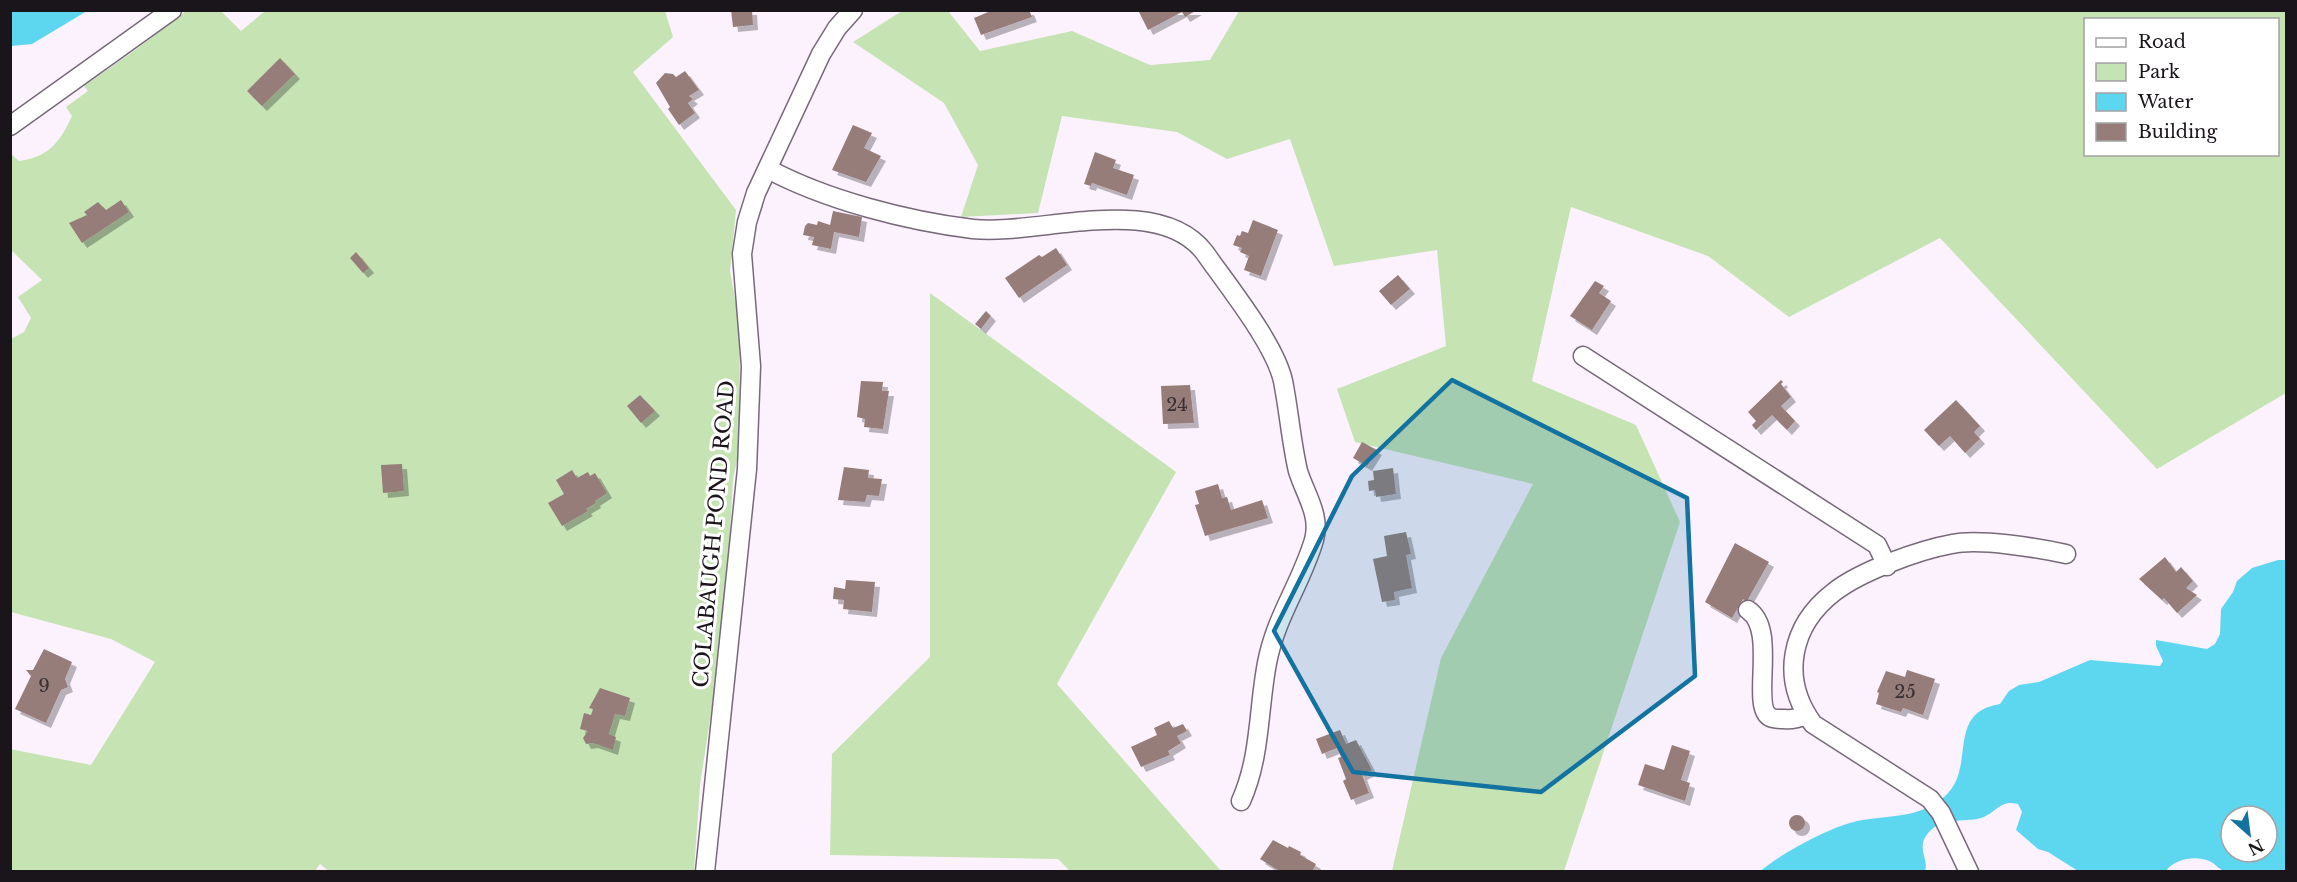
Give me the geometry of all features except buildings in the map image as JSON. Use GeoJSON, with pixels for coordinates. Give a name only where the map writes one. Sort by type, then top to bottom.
{"type":"FeatureCollection","features":[{"type":"Feature","properties":{"kind":"street"},"geometry":{"type":"LineString","coordinates":[[10,126],[172,10]]}},
{"type":"Feature","properties":{"kind":"street","name":"COLABAUGH POND ROAD"},"geometry":{"type":"LineString","coordinates":[[705,872],[748,445],[751,366],[742,254],[750,212],[768,169],[821,54],[837,28],[853,10]]}},
{"type":"Feature","properties":{"kind":"street"},"geometry":{"type":"LineString","coordinates":[[768,169],[802,187],[844,200],[971,228],[989,230],[1083,222],[1132,222],[1174,230],[1198,244],[1205,253],[1254,322],[1282,380],[1290,435],[1299,474],[1316,520],[1314,539],[1281,612],[1273,638],[1267,664],[1257,753],[1241,801]]}},
{"type":"Feature","properties":{"kind":"street"},"geometry":{"type":"LineString","coordinates":[[1583,356],[1877,545],[1887,566]]}},
{"type":"Feature","properties":{"kind":"street"},"geometry":{"type":"LineString","coordinates":[[1969,872],[1941,813],[1930,799],[1823,733],[1806,715],[1794,688],[1791,670],[1794,655],[1812,614],[1836,590],[1887,566],[1954,543],[2032,546],[2066,554]]}},
{"type":"Feature","properties":{"kind":"street"},"geometry":{"type":"LineString","coordinates":[[1748,610],[1757,620],[1763,645],[1762,691],[1767,714],[1770,718],[1789,719],[1806,715]]}},
{"type":"Feature","properties":{"kind":"highlighted area"},"geometry":{"type":"Polygon","coordinates":[[[1452,380],[1687,498],[1695,676],[1541,792],[1353,772],[1274,631],[1352,476],[1452,380]]]}},
{"type":"Feature","properties":{"kind":"green space"},"geometry":{"type":"Polygon","coordinates":[[[186,11],[221,11],[241,31],[265,11],[665,11],[673,37],[633,72],[736,210],[730,271],[740,327],[739,451],[733,479],[725,621],[700,785],[694,871],[330,872],[320,864],[314,872],[11,871],[10,749],[91,765],[155,662],[111,639],[11,612],[11,339],[24,332],[31,318],[18,297],[42,280],[11,250],[11,154],[19,161],[46,152],[58,141],[72,116],[66,107],[88,91],[84,86],[186,11]]]}},
{"type":"Feature","properties":{"kind":"green space"},"geometry":{"type":"Polygon","coordinates":[[[902,11],[948,11],[980,51],[1072,31],[1150,65],[1210,60],[1239,11],[2286,11],[2286,393],[2157,469],[1940,238],[1789,317],[1708,256],[1571,207],[1532,381],[1636,425],[1680,522],[1564,871],[1392,871],[1441,658],[1533,484],[1355,442],[1337,389],[1446,346],[1437,250],[1334,266],[1290,139],[1227,159],[1177,132],[1062,116],[1038,213],[961,217],[978,165],[944,103],[853,42],[902,11]]]}},
{"type":"Feature","properties":{"kind":"green space"},"geometry":{"type":"Polygon","coordinates":[[[930,293],[1176,472],[1057,684],[1221,871],[1071,872],[1058,859],[830,855],[832,754],[930,657],[930,293]]]}},
{"type":"Feature","properties":{"kind":"water"},"geometry":{"type":"Polygon","coordinates":[[[11,10],[87,11],[32,44],[11,46],[11,10]]]}},
{"type":"Feature","properties":{"kind":"water"},"geometry":{"type":"Polygon","coordinates":[[[2278,560],[2286,560],[2286,871],[2231,872],[2198,858],[2180,861],[2166,871],[2078,871],[2048,852],[2038,849],[2016,830],[2022,812],[2018,804],[2007,803],[1981,818],[1952,821],[1938,825],[1931,830],[1923,845],[1925,871],[1759,872],[1792,849],[1845,824],[1913,813],[1944,797],[1954,785],[1959,772],[1967,730],[1972,718],[1983,709],[2000,704],[2009,691],[2019,685],[2039,682],[2090,660],[2160,666],[2163,661],[2156,646],[2156,640],[2207,649],[2215,644],[2220,634],[2221,609],[2233,592],[2237,581],[2252,568],[2278,560]]]}}]}
